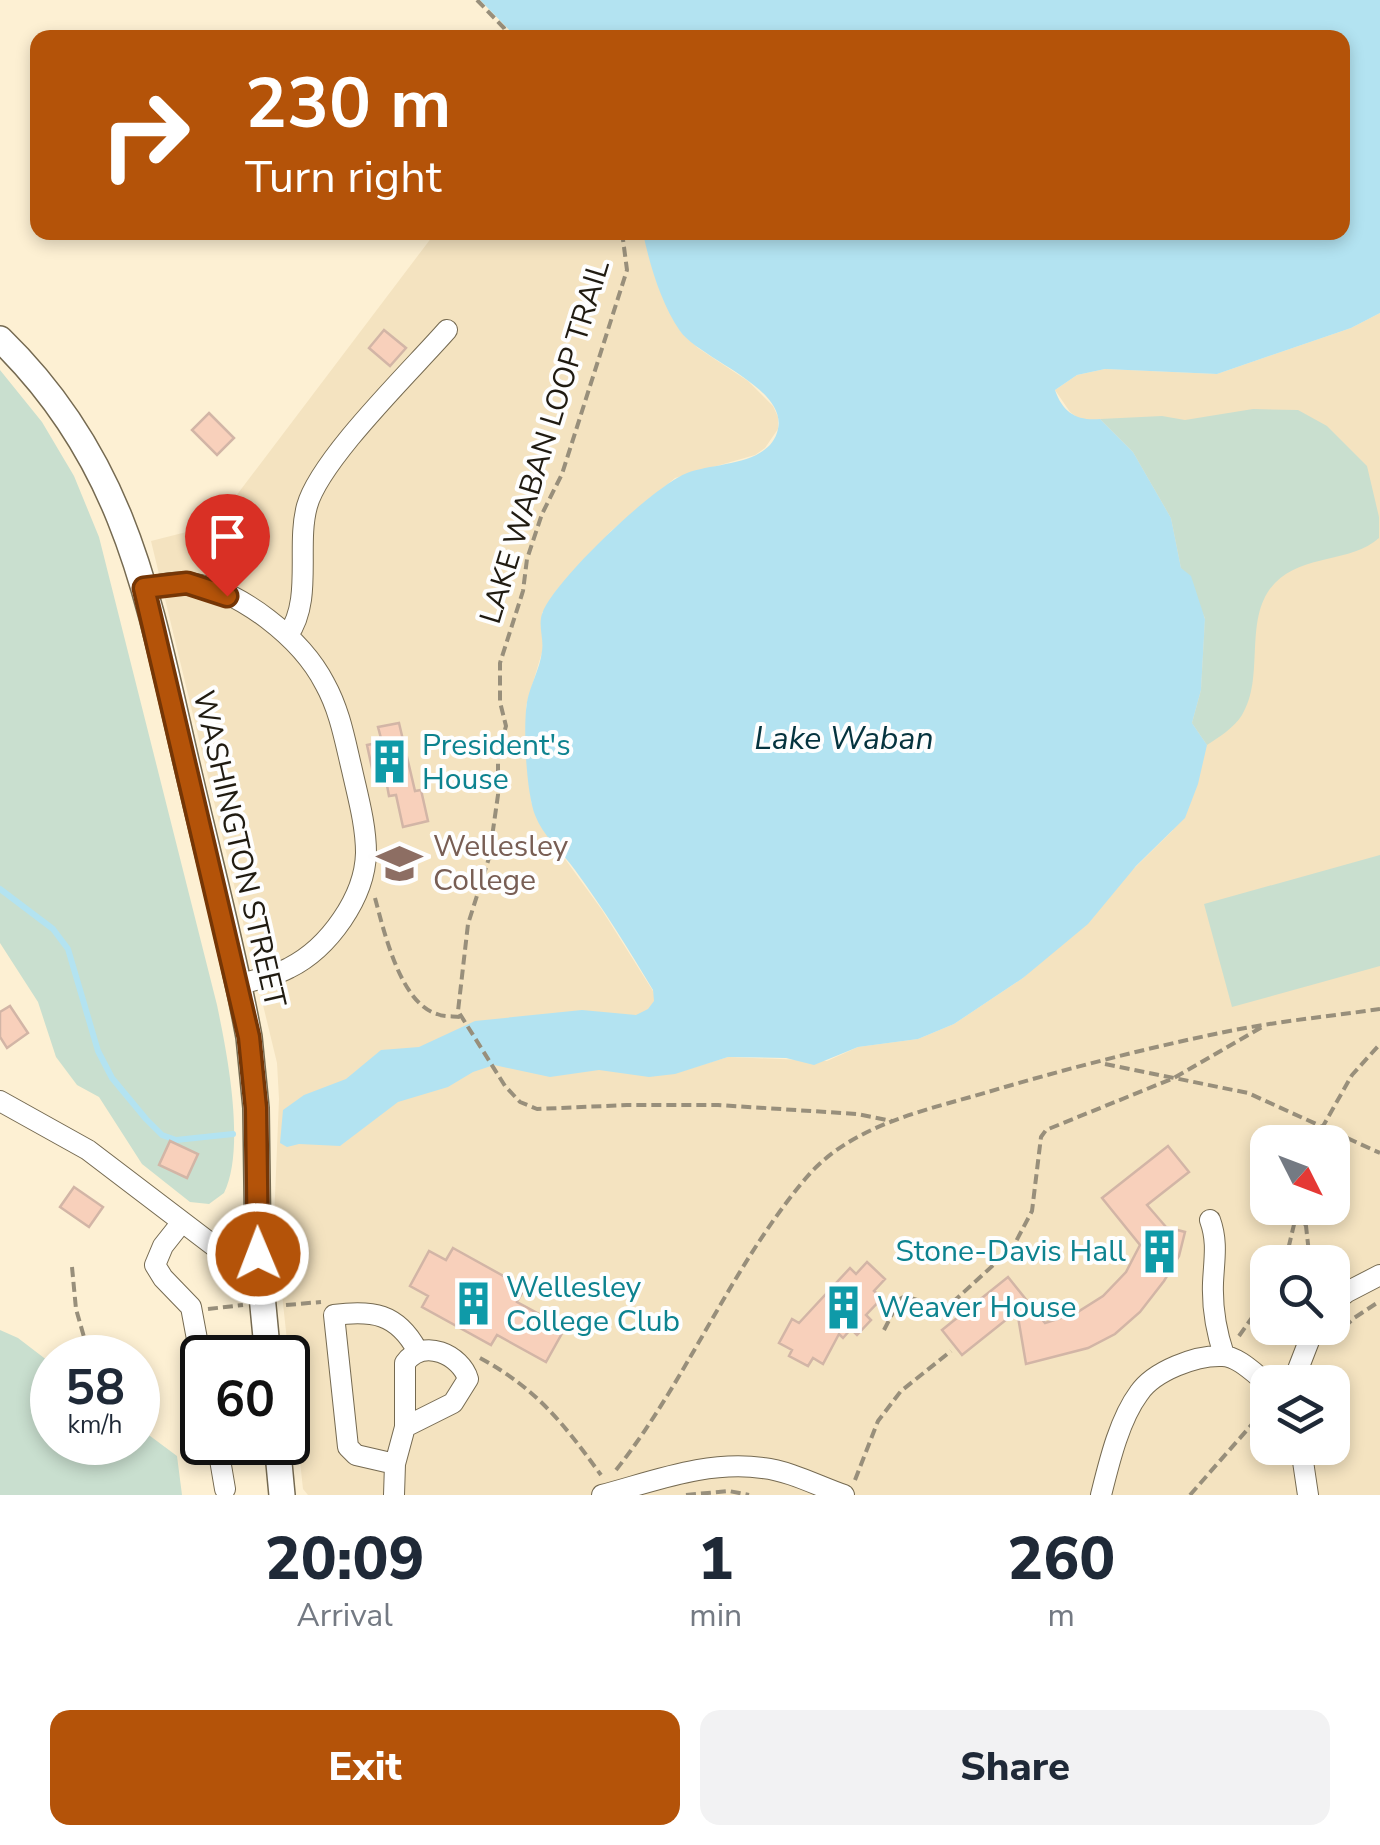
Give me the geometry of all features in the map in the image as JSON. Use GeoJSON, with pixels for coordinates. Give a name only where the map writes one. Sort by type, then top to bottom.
{"type":"FeatureCollection","features":[{"type":"Feature","properties":{"kind":"main road","name":"WASHINGTON STREET"},"geometry":{"type":"LineString","coordinates":[[0,339],[45,387],[86,444],[108,487],[144,588],[238,984],[255,1088],[258,1254],[266,1335]]}},
{"type":"Feature","properties":{"kind":"main road"},"geometry":{"type":"LineString","coordinates":[[279,1465],[282,1495]]}},
{"type":"Feature","properties":{"kind":"street"},"geometry":{"type":"LineString","coordinates":[[288,635],[299,612],[304,522],[314,489],[343,448],[447,330]]}},
{"type":"Feature","properties":{"kind":"street"},"geometry":{"type":"LineString","coordinates":[[144,588],[174,582],[212,589],[244,604],[288,635],[317,669],[336,706],[361,811],[366,862],[354,899],[340,922],[314,950],[282,972],[238,984]]}},
{"type":"Feature","properties":{"kind":"street"},"geometry":{"type":"LineString","coordinates":[[0,1101],[74,1140],[218,1249],[258,1254]]}},
{"type":"Feature","properties":{"kind":"street"},"geometry":{"type":"LineString","coordinates":[[1210,1220],[1217,1239],[1212,1285],[1214,1324],[1224,1355]]}},
{"type":"Feature","properties":{"kind":"street"},"geometry":{"type":"LineString","coordinates":[[182,1222],[159,1252],[155,1265],[188,1302],[197,1335]]}},
{"type":"Feature","properties":{"kind":"street"},"geometry":{"type":"LineString","coordinates":[[1350,1290],[1380,1275]]}},
{"type":"Feature","properties":{"kind":"street"},"geometry":{"type":"LineString","coordinates":[[395,1464],[356,1455],[348,1447],[334,1315],[378,1315],[402,1329],[417,1350]]}},
{"type":"Feature","properties":{"kind":"street"},"geometry":{"type":"LineString","coordinates":[[405,1427],[453,1403],[468,1379],[462,1366],[435,1351],[417,1350]]}},
{"type":"Feature","properties":{"kind":"street"},"geometry":{"type":"LineString","coordinates":[[394,1495],[395,1464],[405,1427],[403,1372],[405,1363],[417,1350]]}},
{"type":"Feature","properties":{"kind":"street"},"geometry":{"type":"LineString","coordinates":[[1101,1495],[1138,1393],[1181,1363],[1224,1355],[1250,1370]]}},
{"type":"Feature","properties":{"kind":"street"},"geometry":{"type":"LineString","coordinates":[[220,1465],[225,1490]]}},
{"type":"Feature","properties":{"kind":"street"},"geometry":{"type":"LineString","coordinates":[[604,1489],[637,1490],[680,1473],[731,1465],[767,1468],[847,1495]]}},
{"type":"Feature","properties":{"kind":"street"},"geometry":{"type":"LineString","coordinates":[[1304,1465],[1308,1495]]}},
{"type":"Feature","properties":{"kind":"path"},"geometry":{"type":"LineString","coordinates":[[478,0],[502,30]]}},
{"type":"Feature","properties":{"kind":"path","name":"LAKE WABAN LOOP TRAIL"},"geometry":{"type":"LineString","coordinates":[[460,1017],[457,1004],[468,924],[489,858],[498,795],[498,754],[506,726],[500,702],[500,663],[524,592],[532,544],[562,474],[627,270],[623,240]]}},
{"type":"Feature","properties":{"kind":"path"},"geometry":{"type":"LineString","coordinates":[[375,899],[397,968],[415,998],[438,1015],[460,1017],[505,1086],[528,1106],[547,1110],[627,1104],[718,1105],[857,1114],[892,1121]]}},
{"type":"Feature","properties":{"kind":"path"},"geometry":{"type":"LineString","coordinates":[[616,1471],[678,1380],[727,1290],[806,1179],[842,1146],[892,1121],[1068,1068],[1266,1024],[1380,1009]]}},
{"type":"Feature","properties":{"kind":"path"},"geometry":{"type":"LineString","coordinates":[[884,1330],[900,1299],[905,1296],[945,1306],[1013,1247],[1032,1212],[1041,1138],[1046,1130],[1174,1078],[1266,1024]]}},
{"type":"Feature","properties":{"kind":"path"},"geometry":{"type":"LineString","coordinates":[[1322,1125],[1352,1075],[1380,1044]]}},
{"type":"Feature","properties":{"kind":"path"},"geometry":{"type":"LineString","coordinates":[[1100,1063],[1248,1093],[1319,1125]]}},
{"type":"Feature","properties":{"kind":"path"},"geometry":{"type":"LineString","coordinates":[[1350,1139],[1380,1152]]}},
{"type":"Feature","properties":{"kind":"path"},"geometry":{"type":"LineString","coordinates":[[72,1267],[76,1309],[83,1335]]}},
{"type":"Feature","properties":{"kind":"path"},"geometry":{"type":"LineString","coordinates":[[1350,1320],[1380,1301]]}},
{"type":"Feature","properties":{"kind":"path"},"geometry":{"type":"LineString","coordinates":[[193,1312],[248,1304]]}},
{"type":"Feature","properties":{"kind":"path"},"geometry":{"type":"LineString","coordinates":[[1224,1355],[1250,1320]]}},
{"type":"Feature","properties":{"kind":"path"},"geometry":{"type":"LineString","coordinates":[[847,1495],[878,1421],[901,1391],[951,1351]]}},
{"type":"Feature","properties":{"kind":"path"},"geometry":{"type":"LineString","coordinates":[[491,1364],[516,1378],[542,1401],[604,1489]]}},
{"type":"Feature","properties":{"kind":"path"},"geometry":{"type":"LineString","coordinates":[[1190,1495],[1250,1427]]}},
{"type":"Feature","properties":{"kind":"path"},"geometry":{"type":"LineString","coordinates":[[686,1495],[729,1491],[749,1495]]}},
{"type":"Feature","properties":{"kind":"shaded area","name":"Wellesley College"},"geometry":{"type":"Polygon","coordinates":[[[430,240],[645,240],[660,289],[681,332],[748,381],[773,406],[778,417],[778,429],[765,448],[755,455],[675,478],[611,531],[563,584],[542,613],[543,649],[526,706],[531,801],[539,823],[602,910],[653,991],[675,1073],[728,1057],[827,1061],[858,1047],[918,1039],[954,1024],[1023,978],[1173,830],[1082,421],[1070,412],[1055,390],[1077,375],[1105,369],[1217,374],[1351,328],[1380,313],[1380,1495],[308,1495],[303,1489],[300,1465],[310,1465],[310,1335],[286,1335],[274,1220],[277,1063],[151,541],[214,525],[430,240]]]}},
{"type":"Feature","properties":{"kind":"green space"},"geometry":{"type":"Polygon","coordinates":[[[0,370],[42,422],[74,476],[99,537],[217,1005],[233,1100],[234,1151],[224,1193],[209,1204],[190,1202],[142,1164],[99,1097],[77,1085],[56,1057],[38,1002],[0,943],[0,370]]]}},
{"type":"Feature","properties":{"kind":"green space"},"geometry":{"type":"Polygon","coordinates":[[[1253,409],[1298,410],[1327,426],[1367,466],[1379,517],[1379,538],[1355,552],[1299,567],[1275,583],[1259,613],[1249,700],[1235,724],[1207,745],[1192,723],[1201,690],[1205,618],[1181,568],[1171,518],[1133,452],[1100,419],[1162,416],[1185,420],[1253,409]]]}},
{"type":"Feature","properties":{"kind":"green space"},"geometry":{"type":"Polygon","coordinates":[[[1380,855],[1380,966],[1232,1007],[1204,904],[1380,855]]]}},
{"type":"Feature","properties":{"kind":"green space"},"geometry":{"type":"Polygon","coordinates":[[[0,1330],[30,1347],[30,1465],[160,1465],[160,1443],[177,1456],[182,1495],[0,1495],[0,1330]]]}},
{"type":"Feature","properties":{"kind":"water","name":"Lake Waban"},"geometry":{"type":"Polygon","coordinates":[[[480,0],[1380,0],[1380,313],[1351,328],[1217,374],[1105,369],[1077,375],[1055,390],[1067,410],[1084,419],[1100,419],[1133,452],[1171,518],[1181,568],[1191,576],[1205,619],[1201,690],[1192,723],[1207,745],[1185,818],[1136,866],[1088,924],[1023,978],[954,1024],[918,1039],[858,1047],[814,1065],[786,1058],[728,1057],[675,1074],[649,1077],[599,1070],[550,1077],[494,1065],[448,1087],[398,1102],[340,1146],[287,1147],[280,1143],[283,1110],[304,1095],[346,1079],[381,1050],[419,1047],[475,1021],[582,1010],[636,1015],[654,1001],[653,990],[625,944],[543,830],[532,805],[526,713],[542,651],[542,614],[584,558],[652,495],[687,473],[753,456],[773,441],[778,429],[777,414],[756,387],[680,331],[657,284],[645,240],[1350,240],[1350,30],[509,30],[480,0]]]}},
{"type":"Feature","properties":{"kind":"building"},"geometry":{"type":"Polygon","coordinates":[[[384,330],[406,348],[390,366],[369,348],[384,330]]]}},
{"type":"Feature","properties":{"kind":"building"},"geometry":{"type":"Polygon","coordinates":[[[209,413],[234,438],[217,455],[192,430],[209,413]]]}},
{"type":"Feature","properties":{"kind":"building","name":"President's House"},"geometry":{"type":"Polygon","coordinates":[[[399,723],[415,791],[421,790],[428,821],[403,827],[396,795],[389,796],[386,780],[375,782],[367,745],[382,742],[378,727],[399,723]]]}},
{"type":"Feature","properties":{"kind":"building"},"geometry":{"type":"Polygon","coordinates":[[[10,1006],[28,1033],[7,1048],[0,1037],[0,1012],[10,1006]]]}},
{"type":"Feature","properties":{"kind":"building"},"geometry":{"type":"Polygon","coordinates":[[[170,1141],[198,1154],[187,1178],[159,1165],[170,1141]]]}},
{"type":"Feature","properties":{"kind":"building","name":"Stone-Davis Hall"},"geometry":{"type":"Polygon","coordinates":[[[1168,1146],[1189,1172],[1147,1205],[1166,1227],[1185,1232],[1179,1256],[1140,1312],[1115,1334],[1088,1348],[1026,1364],[1017,1311],[962,1355],[942,1330],[1008,1277],[1045,1323],[1076,1313],[1103,1296],[1126,1272],[1140,1245],[1102,1198],[1168,1146]]]}},
{"type":"Feature","properties":{"kind":"building"},"geometry":{"type":"Polygon","coordinates":[[[74,1187],[103,1207],[89,1227],[60,1207],[74,1187]]]}},
{"type":"Feature","properties":{"kind":"building","name":"Wellesley College Club"},"geometry":{"type":"Polygon","coordinates":[[[453,1248],[525,1288],[517,1302],[565,1328],[546,1362],[497,1335],[491,1345],[422,1307],[428,1296],[410,1286],[429,1251],[446,1260],[453,1248]]]}},
{"type":"Feature","properties":{"kind":"building","name":"Weaver House"},"geometry":{"type":"Polygon","coordinates":[[[867,1262],[885,1279],[874,1291],[882,1298],[866,1315],[871,1320],[857,1335],[851,1329],[843,1338],[839,1334],[823,1364],[813,1358],[808,1366],[789,1356],[792,1350],[779,1343],[792,1319],[799,1323],[850,1268],[856,1274],[867,1262]]]}},
{"type":"Feature","properties":{"kind":"waterway"},"geometry":{"type":"LineString","coordinates":[[0,889],[53,929],[68,949],[98,1051],[112,1078],[146,1119],[162,1135],[176,1140],[233,1134]]}},
{"type":"Feature","properties":{"kind":"place","name":"President's House"},"geometry":{"type":"Point","coordinates":[389,762]}},
{"type":"Feature","properties":{"kind":"place","name":"Wellesley College"},"geometry":{"type":"Point","coordinates":[400,863]}},
{"type":"Feature","properties":{"kind":"place","name":"Stone-Davis Hall"},"geometry":{"type":"Point","coordinates":[1159,1251]}},
{"type":"Feature","properties":{"kind":"place","name":"Wellesley College Club"},"geometry":{"type":"Point","coordinates":[473,1304]}},
{"type":"Feature","properties":{"kind":"place","name":"Weaver House"},"geometry":{"type":"Point","coordinates":[844,1307]}},
{"type":"Feature","properties":{"kind":"route"},"geometry":{"type":"LineString","coordinates":[[227,596],[187,583],[144,588],[249,1037],[256,1108],[258,1254]]}}]}
